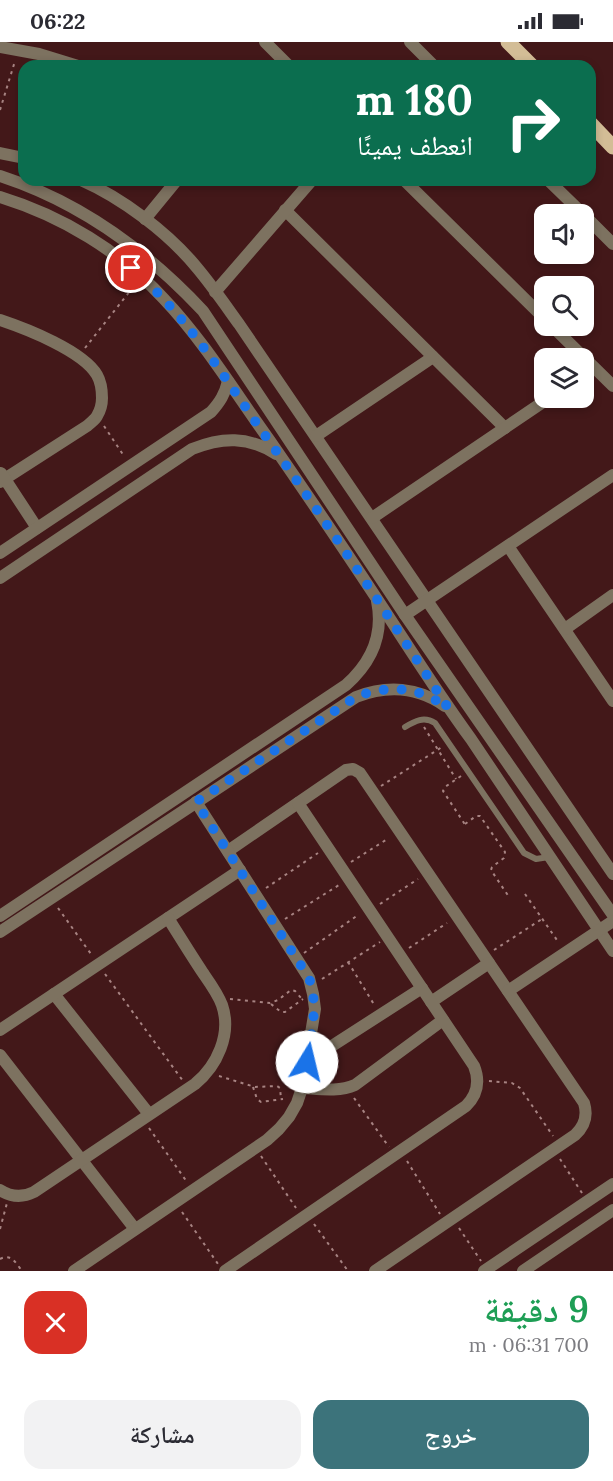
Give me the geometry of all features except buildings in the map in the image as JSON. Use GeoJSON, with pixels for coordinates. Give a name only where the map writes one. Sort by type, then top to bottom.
{"type":"FeatureCollection","features":[{"type":"Feature","properties":{"kind":"main road"},"geometry":{"type":"LineString","coordinates":[[508,42],[526,60]]}},
{"type":"Feature","properties":{"kind":"main road"},"geometry":{"type":"LineString","coordinates":[[596,129],[613,147]]}},
{"type":"Feature","properties":{"kind":"street"},"geometry":{"type":"LineString","coordinates":[[265,42],[283,60]]}},
{"type":"Feature","properties":{"kind":"street"},"geometry":{"type":"LineString","coordinates":[[410,42],[428,60]]}},
{"type":"Feature","properties":{"kind":"street"},"geometry":{"type":"LineString","coordinates":[[0,47],[58,60]]}},
{"type":"Feature","properties":{"kind":"street"},"geometry":{"type":"LineString","coordinates":[[275,60],[279,56]]}},
{"type":"Feature","properties":{"kind":"street"},"geometry":{"type":"LineString","coordinates":[[0,153],[18,157]]}},
{"type":"Feature","properties":{"kind":"street"},"geometry":{"type":"LineString","coordinates":[[0,176],[18,183]]}},
{"type":"Feature","properties":{"kind":"street"},"geometry":{"type":"LineString","coordinates":[[27,186],[64,202],[113,232],[160,268],[203,310],[405,615],[613,915]]}},
{"type":"Feature","properties":{"kind":"street"},"geometry":{"type":"LineString","coordinates":[[92,186],[145,219],[197,267],[240,324],[613,873]]}},
{"type":"Feature","properties":{"kind":"street"},"geometry":{"type":"LineString","coordinates":[[145,219],[172,186]]}},
{"type":"Feature","properties":{"kind":"street"},"geometry":{"type":"LineString","coordinates":[[215,292],[307,186]]}},
{"type":"Feature","properties":{"kind":"street"},"geometry":{"type":"LineString","coordinates":[[410,186],[534,308]]}},
{"type":"Feature","properties":{"kind":"street"},"geometry":{"type":"LineString","coordinates":[[554,186],[572,204]]}},
{"type":"Feature","properties":{"kind":"street"},"geometry":{"type":"LineString","coordinates":[[0,197],[36,210],[76,230],[114,254],[142,277],[185,322],[281,457],[613,951]]}},
{"type":"Feature","properties":{"kind":"street"},"geometry":{"type":"LineString","coordinates":[[285,210],[505,428]]}},
{"type":"Feature","properties":{"kind":"street"},"geometry":{"type":"LineString","coordinates":[[594,226],[613,244]]}},
{"type":"Feature","properties":{"kind":"street"},"geometry":{"type":"LineString","coordinates":[[0,320],[25,328],[78,357],[98,376],[102,390],[102,402],[97,416],[87,426],[2,477],[37,528]]}},
{"type":"Feature","properties":{"kind":"street"},"geometry":{"type":"LineString","coordinates":[[560,336],[570,348]]}},
{"type":"Feature","properties":{"kind":"street"},"geometry":{"type":"LineString","coordinates":[[316,436],[433,357]]}},
{"type":"Feature","properties":{"kind":"street"},"geometry":{"type":"LineString","coordinates":[[594,374],[613,386]]}},
{"type":"Feature","properties":{"kind":"street"},"geometry":{"type":"LineString","coordinates":[[0,553],[212,412],[220,403],[228,381]]}},
{"type":"Feature","properties":{"kind":"street"},"geometry":{"type":"LineString","coordinates":[[372,518],[534,408]]}},
{"type":"Feature","properties":{"kind":"street"},"geometry":{"type":"LineString","coordinates":[[0,578],[192,449],[222,440],[238,440],[268,448],[281,457]]}},
{"type":"Feature","properties":{"kind":"street"},"geometry":{"type":"LineString","coordinates":[[405,615],[613,475]]}},
{"type":"Feature","properties":{"kind":"street"},"geometry":{"type":"LineString","coordinates":[[508,546],[613,701]]}},
{"type":"Feature","properties":{"kind":"street"},"geometry":{"type":"LineString","coordinates":[[565,629],[613,595]]}},
{"type":"Feature","properties":{"kind":"street"},"geometry":{"type":"LineString","coordinates":[[0,916],[346,685],[364,667],[375,645],[379,621],[376,597]]}},
{"type":"Feature","properties":{"kind":"street"},"geometry":{"type":"LineString","coordinates":[[0,932],[362,694],[380,690],[404,689],[428,696],[448,708]]}},
{"type":"Feature","properties":{"kind":"street"},"geometry":{"type":"LineString","coordinates":[[228,851],[346,770],[360,773],[584,1102],[586,1114],[583,1126],[575,1136],[375,1271]]}},
{"type":"Feature","properties":{"kind":"street"},"geometry":{"type":"LineString","coordinates":[[74,1271],[256,1148],[279,1129],[289,1117],[302,1088],[314,1017],[305,971],[196,802]]}},
{"type":"Feature","properties":{"kind":"street"},"geometry":{"type":"LineString","coordinates":[[224,1271],[466,1106],[475,1095],[477,1088],[478,1080],[474,1066],[298,803]]}},
{"type":"Feature","properties":{"kind":"street"},"geometry":{"type":"LineString","coordinates":[[0,1030],[240,870]]}},
{"type":"Feature","properties":{"kind":"street"},"geometry":{"type":"LineString","coordinates":[[4,1192],[22,1196],[34,1192],[188,1088],[207,1072],[218,1055],[224,1036],[224,1014],[218,998],[168,918]]}},
{"type":"Feature","properties":{"kind":"street"},"geometry":{"type":"LineString","coordinates":[[507,991],[613,921]]}},
{"type":"Feature","properties":{"kind":"street"},"geometry":{"type":"LineString","coordinates":[[431,1002],[487,960]]}},
{"type":"Feature","properties":{"kind":"street"},"geometry":{"type":"LineString","coordinates":[[307,1062],[422,988]]}},
{"type":"Feature","properties":{"kind":"street"},"geometry":{"type":"LineString","coordinates":[[54,994],[145,1116]]}},
{"type":"Feature","properties":{"kind":"street"},"geometry":{"type":"LineString","coordinates":[[302,1088],[347,1088],[443,1020]]}},
{"type":"Feature","properties":{"kind":"street"},"geometry":{"type":"LineString","coordinates":[[0,1055],[135,1229]]}},
{"type":"Feature","properties":{"kind":"street"},"geometry":{"type":"LineString","coordinates":[[485,1270],[613,1184]]}},
{"type":"Feature","properties":{"kind":"street"},"geometry":{"type":"LineString","coordinates":[[584,1204],[592,1224]]}},
{"type":"Feature","properties":{"kind":"street"},"geometry":{"type":"LineString","coordinates":[[523,1271],[613,1210]]}},
{"type":"Feature","properties":{"kind":"lane"},"geometry":{"type":"LineString","coordinates":[[405,727],[426,719],[435,723],[524,853],[536,859],[550,857]]}},
{"type":"Feature","properties":{"kind":"path"},"geometry":{"type":"LineString","coordinates":[[0,110],[18,50]]}},
{"type":"Feature","properties":{"kind":"path"},"geometry":{"type":"LineString","coordinates":[[78,357],[142,277]]}},
{"type":"Feature","properties":{"kind":"path"},"geometry":{"type":"LineString","coordinates":[[97,416],[131,466]]}},
{"type":"Feature","properties":{"kind":"path"},"geometry":{"type":"LineString","coordinates":[[419,720],[456,779]]}},
{"type":"Feature","properties":{"kind":"path"},"geometry":{"type":"LineString","coordinates":[[372,791],[449,742]]}},
{"type":"Feature","properties":{"kind":"path"},"geometry":{"type":"LineString","coordinates":[[468,770],[443,791],[466,825],[476,816],[480,816],[505,852],[504,858],[491,870],[508,897]]}},
{"type":"Feature","properties":{"kind":"path"},"geometry":{"type":"LineString","coordinates":[[276,925],[399,831]]}},
{"type":"Feature","properties":{"kind":"path"},"geometry":{"type":"LineString","coordinates":[[256,894],[327,847]]}},
{"type":"Feature","properties":{"kind":"path"},"geometry":{"type":"LineString","coordinates":[[297,958],[369,909],[428,873]]}},
{"type":"Feature","properties":{"kind":"path"},"geometry":{"type":"LineString","coordinates":[[525,894],[561,946]]}},
{"type":"Feature","properties":{"kind":"path"},"geometry":{"type":"LineString","coordinates":[[51,898],[188,1088]]}},
{"type":"Feature","properties":{"kind":"path"},"geometry":{"type":"LineString","coordinates":[[399,955],[457,916]]}},
{"type":"Feature","properties":{"kind":"path"},"geometry":{"type":"LineString","coordinates":[[487,960],[542,919]]}},
{"type":"Feature","properties":{"kind":"path"},"geometry":{"type":"LineString","coordinates":[[270,1003],[281,1012],[285,1012],[348,962],[387,937]]}},
{"type":"Feature","properties":{"kind":"path"},"geometry":{"type":"LineString","coordinates":[[348,962],[381,1014]]}},
{"type":"Feature","properties":{"kind":"path"},"geometry":{"type":"LineString","coordinates":[[218,998],[270,1003],[291,990],[309,993]]}},
{"type":"Feature","properties":{"kind":"path"},"geometry":{"type":"LineString","coordinates":[[207,1072],[258,1088],[277,1086],[280,1088],[281,1099]]}},
{"type":"Feature","properties":{"kind":"path"},"geometry":{"type":"LineString","coordinates":[[478,1080],[507,1082],[520,1088],[557,1147],[584,1204]]}},
{"type":"Feature","properties":{"kind":"path"},"geometry":{"type":"LineString","coordinates":[[252,1086],[257,1099],[261,1102],[281,1099],[297,1103]]}},
{"type":"Feature","properties":{"kind":"path"},"geometry":{"type":"LineString","coordinates":[[347,1088],[485,1270]]}},
{"type":"Feature","properties":{"kind":"path"},"geometry":{"type":"LineString","coordinates":[[145,1116],[192,1190]]}},
{"type":"Feature","properties":{"kind":"path"},"geometry":{"type":"LineString","coordinates":[[256,1148],[348,1271]]}},
{"type":"Feature","properties":{"kind":"path"},"geometry":{"type":"LineString","coordinates":[[0,1229],[4,1192]]}},
{"type":"Feature","properties":{"kind":"path"},"geometry":{"type":"LineString","coordinates":[[175,1201],[224,1271]]}},
{"type":"Feature","properties":{"kind":"path"},"geometry":{"type":"LineString","coordinates":[[0,1259],[12,1258],[22,1271]]}},
{"type":"Feature","properties":{"kind":"route"},"geometry":{"type":"LineString","coordinates":[[131,268],[164,299],[204,347],[293,474],[448,708],[428,696],[404,689],[368,692],[356,697],[196,802],[309,978],[315,1009],[307,1062]]}}]}
